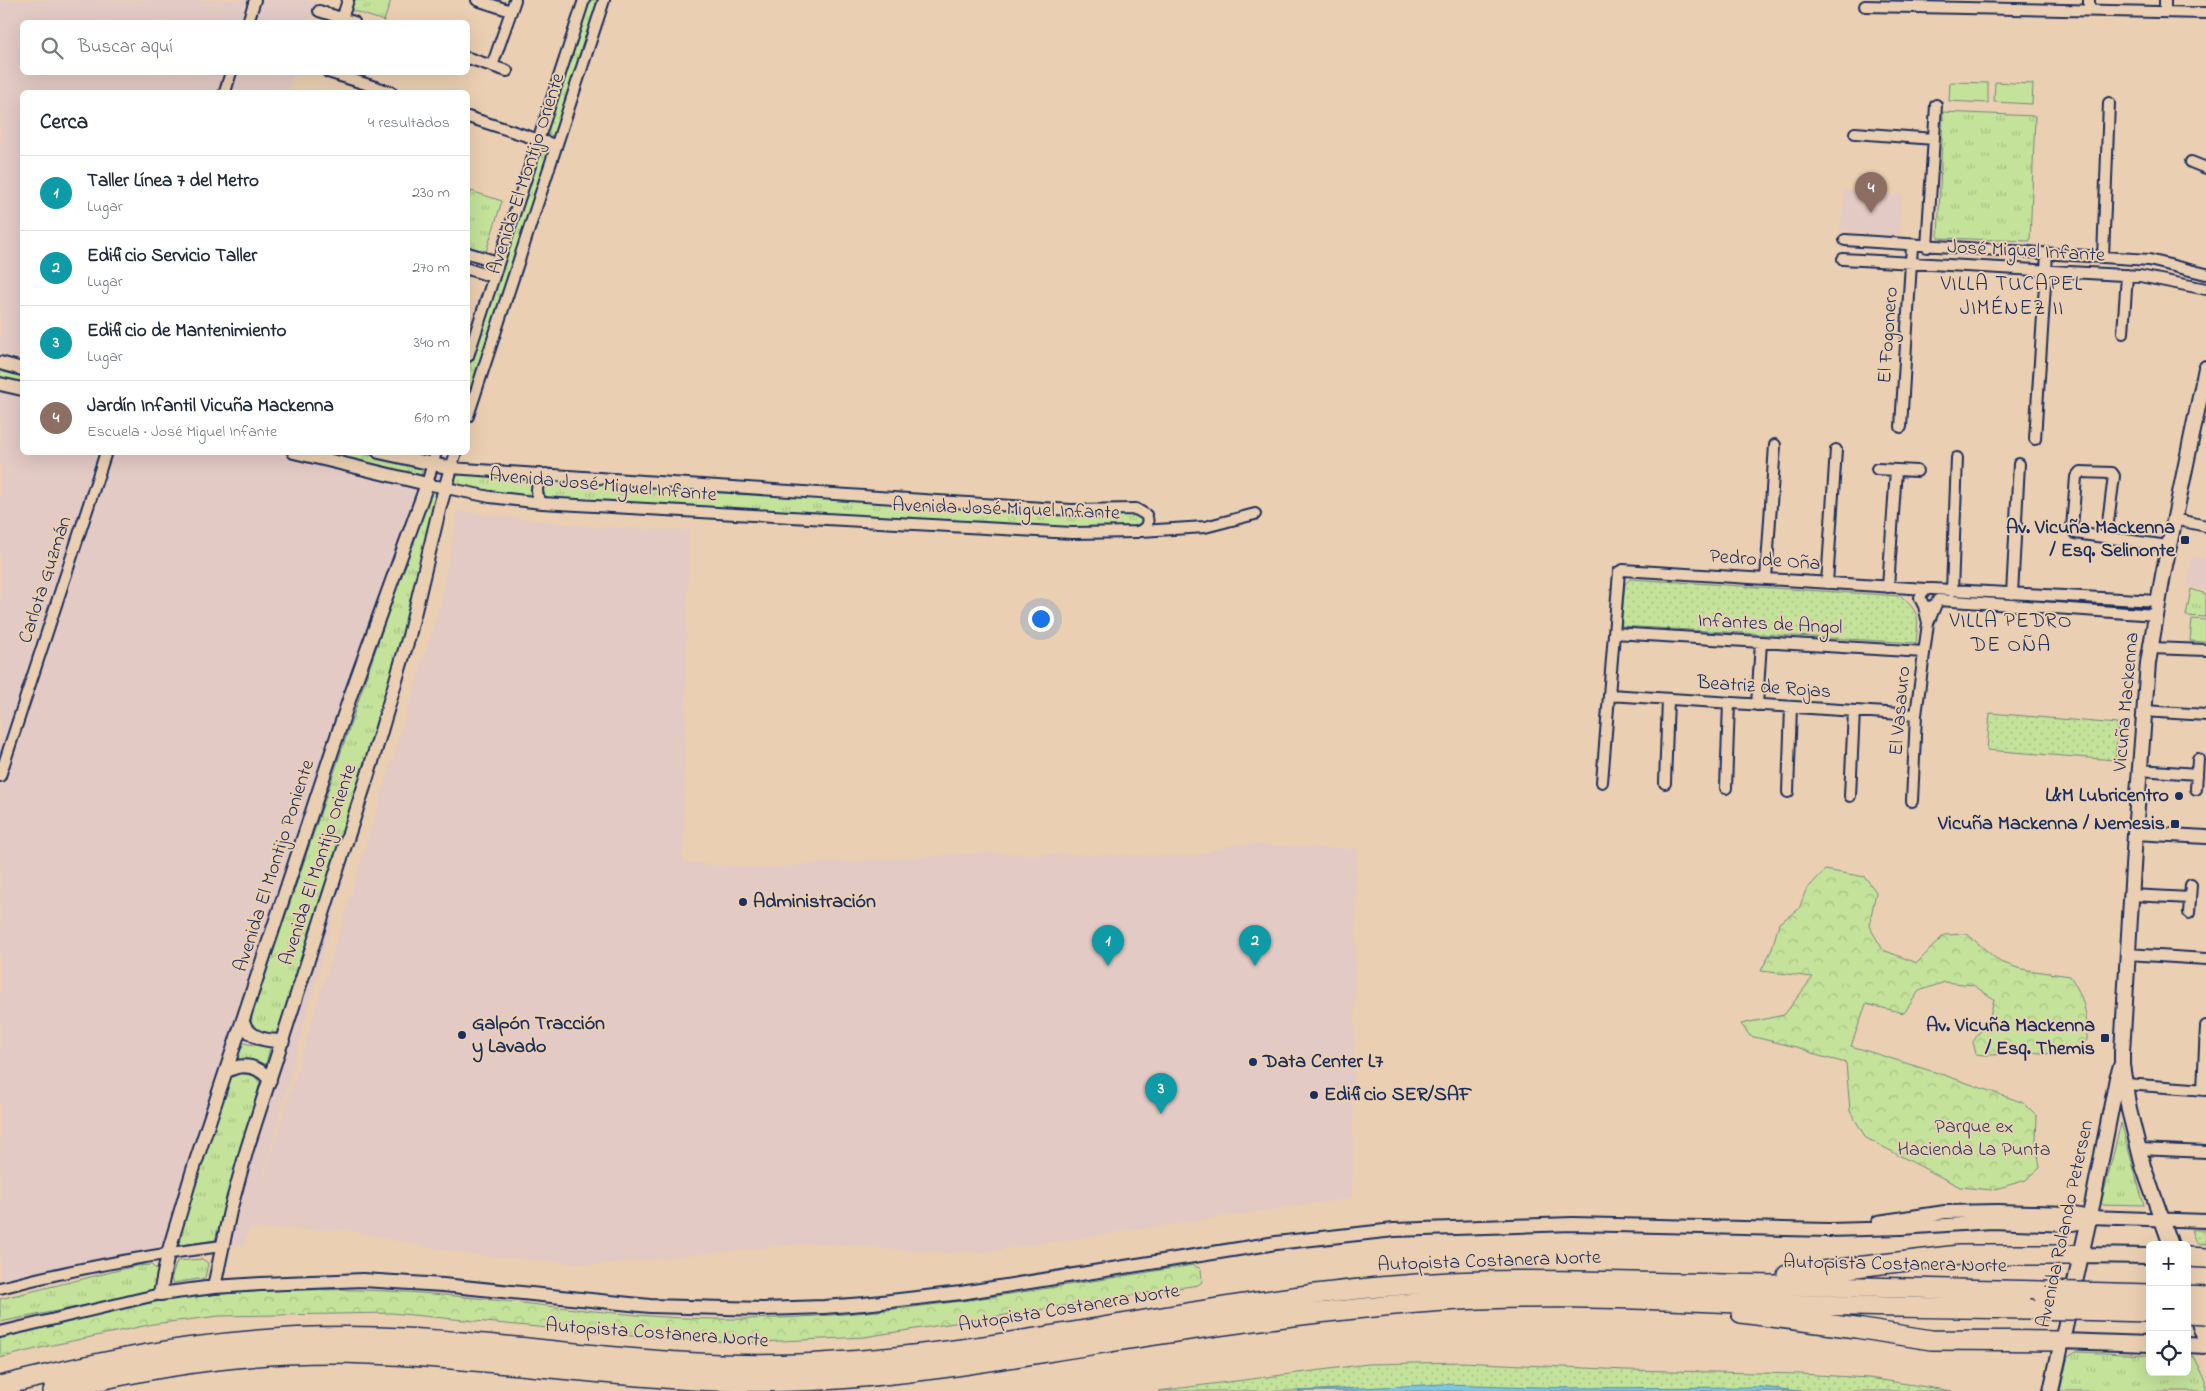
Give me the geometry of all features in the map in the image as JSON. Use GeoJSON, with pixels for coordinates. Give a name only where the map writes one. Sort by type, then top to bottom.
{"type":"FeatureCollection","features":[{"type":"Feature","properties":{"kind":"highway"},"geometry":{"type":"LineString","coordinates":[[1669,1283],[1836,1270],[1959,1255],[2079,1255]]}},
{"type":"Feature","properties":{"kind":"highway"},"geometry":{"type":"LineString","coordinates":[[2191,1257],[2206,1258]]}},
{"type":"Feature","properties":{"kind":"highway","name":"Autopista Costanera Norte"},"geometry":{"type":"LineString","coordinates":[[0,1386],[135,1355],[194,1346],[263,1339],[341,1336],[389,1337],[705,1364],[796,1364],[946,1351],[1258,1302],[1390,1286],[1511,1280],[2146,1294]]}},
{"type":"Feature","properties":{"kind":"highway"},"geometry":{"type":"LineString","coordinates":[[2191,1295],[2206,1296]]}},
{"type":"Feature","properties":{"kind":"highway","name":"Autopista Costanera Norte"},"geometry":{"type":"LineString","coordinates":[[53,1391],[138,1373],[205,1362],[316,1354],[452,1358],[658,1379],[750,1382],[839,1379],[949,1367],[1162,1334],[1336,1310],[1434,1302],[1513,1299],[1656,1300],[1836,1306],[2146,1312]]}},
{"type":"Feature","properties":{"kind":"highway"},"geometry":{"type":"LineString","coordinates":[[1656,1300],[1690,1307],[1856,1328],[1931,1340],[2061,1342]]}},
{"type":"Feature","properties":{"kind":"highway"},"geometry":{"type":"LineString","coordinates":[[2191,1313],[2206,1314]]}},
{"type":"Feature","properties":{"kind":"main road","name":"Vicuña Mackenna"},"geometry":{"type":"LineString","coordinates":[[2170,1241],[2139,1149],[2122,1065],[2135,834],[2150,648],[2168,546],[2203,399],[2206,368]]}},
{"type":"Feature","properties":{"kind":"main road","name":"Avenida Rolando Petersen"},"geometry":{"type":"LineString","coordinates":[[2050,1391],[2089,1217],[2117,1078],[2122,1065]]}},
{"type":"Feature","properties":{"kind":"main road"},"geometry":{"type":"LineString","coordinates":[[2079,1255],[2146,1256]]}},
{"type":"Feature","properties":{"kind":"main road"},"geometry":{"type":"LineString","coordinates":[[2191,1301],[2206,1344],[2191,1346]]}},
{"type":"Feature","properties":{"kind":"main road"},"geometry":{"type":"LineString","coordinates":[[2061,1342],[2146,1344]]}},
{"type":"Feature","properties":{"kind":"street"},"geometry":{"type":"LineString","coordinates":[[249,20],[255,0]]}},
{"type":"Feature","properties":{"kind":"street"},"geometry":{"type":"LineString","coordinates":[[342,19],[348,0]]}},
{"type":"Feature","properties":{"kind":"street"},"geometry":{"type":"LineString","coordinates":[[477,0],[511,11]]}},
{"type":"Feature","properties":{"kind":"street"},"geometry":{"type":"LineString","coordinates":[[492,66],[515,0]]}},
{"type":"Feature","properties":{"kind":"street"},"geometry":{"type":"LineString","coordinates":[[470,350],[584,0]]}},
{"type":"Feature","properties":{"kind":"street","name":"Avenida El Montijo Oriente"},"geometry":{"type":"LineString","coordinates":[[470,410],[604,0]]}},
{"type":"Feature","properties":{"kind":"street"},"geometry":{"type":"LineString","coordinates":[[2089,0],[2089,12]]}},
{"type":"Feature","properties":{"kind":"street"},"geometry":{"type":"LineString","coordinates":[[2165,0],[2165,12]]}},
{"type":"Feature","properties":{"kind":"street"},"geometry":{"type":"LineString","coordinates":[[1865,6],[1933,4],[2011,5],[2089,12],[2206,13]]}},
{"type":"Feature","properties":{"kind":"street"},"geometry":{"type":"LineString","coordinates":[[319,11],[346,20]]}},
{"type":"Feature","properties":{"kind":"street"},"geometry":{"type":"LineString","coordinates":[[470,59],[507,71]]}},
{"type":"Feature","properties":{"kind":"street"},"geometry":{"type":"LineString","coordinates":[[226,90],[230,75]]}},
{"type":"Feature","properties":{"kind":"street"},"geometry":{"type":"LineString","coordinates":[[337,75],[385,90]]}},
{"type":"Feature","properties":{"kind":"street"},"geometry":{"type":"LineString","coordinates":[[2103,257],[2109,103]]}},
{"type":"Feature","properties":{"kind":"street"},"geometry":{"type":"LineString","coordinates":[[1927,247],[1936,105]]}},
{"type":"Feature","properties":{"kind":"street"},"geometry":{"type":"LineString","coordinates":[[470,118],[556,145]]}},
{"type":"Feature","properties":{"kind":"street"},"geometry":{"type":"LineString","coordinates":[[1855,133],[1934,139]]}},
{"type":"Feature","properties":{"kind":"street"},"geometry":{"type":"LineString","coordinates":[[2191,162],[2206,168]]}},
{"type":"Feature","properties":{"kind":"street","name":"José Miguel Infante"},"geometry":{"type":"LineString","coordinates":[[1846,240],[1927,247],[2148,260],[2206,274]]}},
{"type":"Feature","properties":{"kind":"street","name":"El Fogonero"},"geometry":{"type":"LineString","coordinates":[[1901,427],[1912,246]]}},
{"type":"Feature","properties":{"kind":"street"},"geometry":{"type":"LineString","coordinates":[[470,253],[498,262]]}},
{"type":"Feature","properties":{"kind":"street"},"geometry":{"type":"LineString","coordinates":[[2035,439],[2047,254]]}},
{"type":"Feature","properties":{"kind":"street","name":"José Miguel Infante"},"geometry":{"type":"LineString","coordinates":[[1843,259],[2127,275],[2148,277],[2206,289]]}},
{"type":"Feature","properties":{"kind":"street"},"geometry":{"type":"LineString","coordinates":[[470,270],[493,277]]}},
{"type":"Feature","properties":{"kind":"street"},"geometry":{"type":"LineString","coordinates":[[2123,333],[2127,275]]}},
{"type":"Feature","properties":{"kind":"street"},"geometry":{"type":"LineString","coordinates":[[0,363],[20,368]]}},
{"type":"Feature","properties":{"kind":"street"},"geometry":{"type":"LineString","coordinates":[[0,384],[20,389]]}},
{"type":"Feature","properties":{"kind":"street"},"geometry":{"type":"LineString","coordinates":[[1766,579],[1775,446]]}},
{"type":"Feature","properties":{"kind":"street"},"geometry":{"type":"LineString","coordinates":[[1827,583],[1836,450]]}},
{"type":"Feature","properties":{"kind":"street","name":"Carlota Guzmán"},"geometry":{"type":"LineString","coordinates":[[0,776],[105,455]]}},
{"type":"Feature","properties":{"kind":"street","name":"Avenida José Miguel Infante"},"geometry":{"type":"LineString","coordinates":[[306,455],[445,488],[542,504],[1062,533],[1120,534],[1141,531],[1147,524],[1148,517],[1141,510],[1136,509],[1071,510],[451,468],[434,458],[406,455]]}},
{"type":"Feature","properties":{"kind":"street","name":"Avenida El Montijo Oriente"},"geometry":{"type":"LineString","coordinates":[[214,1287],[238,1180],[410,636],[445,488],[455,455]]}},
{"type":"Feature","properties":{"kind":"street","name":"Avenida El Montijo Poniente"},"geometry":{"type":"LineString","coordinates":[[160,1294],[168,1253],[243,1023],[351,694],[427,484],[434,458]]}},
{"type":"Feature","properties":{"kind":"street"},"geometry":{"type":"LineString","coordinates":[[1952,591],[1957,458]]}},
{"type":"Feature","properties":{"kind":"street"},"geometry":{"type":"LineString","coordinates":[[2012,594],[2019,464]]}},
{"type":"Feature","properties":{"kind":"street"},"geometry":{"type":"LineString","coordinates":[[1877,469],[1917,472]]}},
{"type":"Feature","properties":{"kind":"street"},"geometry":{"type":"LineString","coordinates":[[1888,587],[1896,470]]}},
{"type":"Feature","properties":{"kind":"street"},"geometry":{"type":"LineString","coordinates":[[2106,537],[2114,476],[2112,474],[2080,472],[2076,477],[2072,530],[2076,534],[2168,546]]}},
{"type":"Feature","properties":{"kind":"street"},"geometry":{"type":"LineString","coordinates":[[542,504],[538,497],[537,488],[539,482],[546,474]]}},
{"type":"Feature","properties":{"kind":"street"},"geometry":{"type":"LineString","coordinates":[[1141,531],[1205,527],[1255,514]]}},
{"type":"Feature","properties":{"kind":"street"},"geometry":{"type":"LineString","coordinates":[[2174,519],[2206,526]]}},
{"type":"Feature","properties":{"kind":"street","name":"Pedro de Oña"},"geometry":{"type":"LineString","coordinates":[[1614,633],[1619,572],[1623,570],[1909,588],[1925,596],[1952,591],[2012,594],[2157,608]]}},
{"type":"Feature","properties":{"kind":"street"},"geometry":{"type":"LineString","coordinates":[[1937,602],[1936,592],[1925,596],[1932,607],[1937,602],[2138,612],[2157,608]]}},
{"type":"Feature","properties":{"kind":"street","name":"El Vasauro"},"geometry":{"type":"LineString","coordinates":[[1912,802],[1916,715],[1928,623],[1925,596]]}},
{"type":"Feature","properties":{"kind":"street","name":"El Vasauro"},"geometry":{"type":"LineString","coordinates":[[1928,623],[1937,602]]}},
{"type":"Feature","properties":{"kind":"street"},"geometry":{"type":"LineString","coordinates":[[1602,782],[1614,633]]}},
{"type":"Feature","properties":{"kind":"street","name":"Infantes de Angol"},"geometry":{"type":"LineString","coordinates":[[1614,633],[1924,652]]}},
{"type":"Feature","properties":{"kind":"street"},"geometry":{"type":"LineString","coordinates":[[1757,705],[1761,642]]}},
{"type":"Feature","properties":{"kind":"street"},"geometry":{"type":"LineString","coordinates":[[2150,648],[2206,650]]}},
{"type":"Feature","properties":{"kind":"street","name":"Beatriz de Rojas"},"geometry":{"type":"LineString","coordinates":[[1610,695],[1916,715]]}},
{"type":"Feature","properties":{"kind":"street"},"geometry":{"type":"LineString","coordinates":[[1665,783],[1668,699]]}},
{"type":"Feature","properties":{"kind":"street"},"geometry":{"type":"LineString","coordinates":[[1726,788],[1729,703]]}},
{"type":"Feature","properties":{"kind":"street"},"geometry":{"type":"LineString","coordinates":[[1788,792],[1791,707]]}},
{"type":"Feature","properties":{"kind":"street"},"geometry":{"type":"LineString","coordinates":[[1850,796],[1854,711]]}},
{"type":"Feature","properties":{"kind":"street"},"geometry":{"type":"LineString","coordinates":[[2144,711],[2206,715]]}},
{"type":"Feature","properties":{"kind":"street"},"geometry":{"type":"LineString","coordinates":[[2196,790],[2198,759]]}},
{"type":"Feature","properties":{"kind":"street"},"geometry":{"type":"LineString","coordinates":[[2140,770],[2197,774]]}},
{"type":"Feature","properties":{"kind":"street"},"geometry":{"type":"LineString","coordinates":[[2135,834],[2206,837]]}},
{"type":"Feature","properties":{"kind":"street"},"geometry":{"type":"LineString","coordinates":[[2189,913],[2190,885]]}},
{"type":"Feature","properties":{"kind":"street"},"geometry":{"type":"LineString","coordinates":[[2131,895],[2190,898]]}},
{"type":"Feature","properties":{"kind":"street"},"geometry":{"type":"LineString","coordinates":[[2127,954],[2206,959]]}},
{"type":"Feature","properties":{"kind":"street"},"geometry":{"type":"LineString","coordinates":[[243,1023],[248,1031],[257,1037],[283,1041]]}},
{"type":"Feature","properties":{"kind":"street"},"geometry":{"type":"LineString","coordinates":[[2126,1084],[2204,1090],[2206,1026]]}},
{"type":"Feature","properties":{"kind":"street"},"geometry":{"type":"LineString","coordinates":[[227,1072],[238,1066],[249,1066],[270,1080]]}},
{"type":"Feature","properties":{"kind":"street"},"geometry":{"type":"LineString","coordinates":[[2139,1149],[2206,1152]]}},
{"type":"Feature","properties":{"kind":"street"},"geometry":{"type":"LineString","coordinates":[[0,1332],[160,1294],[214,1287],[309,1281],[363,1280],[435,1285],[650,1306],[745,1309],[864,1304],[961,1293],[1276,1243],[1394,1230],[1573,1224],[1751,1230],[1829,1230],[1901,1228],[1992,1222],[2067,1225],[2078,1223],[2089,1217],[2206,1221]]}},
{"type":"Feature","properties":{"kind":"street"},"geometry":{"type":"LineString","coordinates":[[0,1288],[48,1276],[168,1253],[222,1246]]}},
{"type":"Feature","properties":{"kind":"shaded area"},"geometry":{"type":"Polygon","coordinates":[[[0,0],[317,0],[311,20],[20,20],[20,75],[293,75],[288,90],[20,90],[20,455],[398,455],[455,468],[256,1203],[439,607],[458,511],[592,527],[689,530],[683,862],[758,868],[976,853],[1192,856],[1236,844],[1357,849],[1352,1198],[985,1252],[947,1253],[812,1243],[594,1265],[475,1255],[352,1231],[249,1228],[244,1246],[161,1251],[0,1285],[0,0]]]}},
{"type":"Feature","properties":{"kind":"shaded area"},"geometry":{"type":"Polygon","coordinates":[[[1844,190],[1902,195],[1899,236],[1840,231],[1844,190]]]}},
{"type":"Feature","properties":{"kind":"shaded area"},"geometry":{"type":"Polygon","coordinates":[[[2193,556],[2206,559],[2206,591],[2186,585],[2193,556]]]}},
{"type":"Feature","properties":{"kind":"green space"},"geometry":{"type":"Polygon","coordinates":[[[355,0],[391,0],[384,20],[351,10],[355,0]]]}},
{"type":"Feature","properties":{"kind":"green space"},"geometry":{"type":"Polygon","coordinates":[[[589,0],[600,0],[556,133],[553,136],[547,133],[548,125],[589,0]]]}},
{"type":"Feature","properties":{"kind":"green space"},"geometry":{"type":"Polygon","coordinates":[[[1950,82],[1988,83],[1988,103],[1949,101],[1950,82]]]}},
{"type":"Feature","properties":{"kind":"green space"},"geometry":{"type":"Polygon","coordinates":[[[1995,82],[2033,84],[2032,104],[1994,102],[1995,82]]]}},
{"type":"Feature","properties":{"kind":"green space"},"geometry":{"type":"Polygon","coordinates":[[[1943,112],[2035,116],[2030,241],[1938,238],[1943,112]]]}},
{"type":"Feature","properties":{"kind":"green space"},"geometry":{"type":"Polygon","coordinates":[[[546,148],[549,153],[470,397],[470,364],[541,149],[546,148]]]}},
{"type":"Feature","properties":{"kind":"green space"},"geometry":{"type":"Polygon","coordinates":[[[471,191],[502,201],[486,252],[470,247],[471,191]]]}},
{"type":"Feature","properties":{"kind":"green space"},"geometry":{"type":"Polygon","coordinates":[[[0,368],[20,373],[20,383],[0,378],[0,368]]]}},
{"type":"Feature","properties":{"kind":"green space"},"geometry":{"type":"Polygon","coordinates":[[[322,455],[369,455],[419,466],[422,471],[421,475],[416,477],[322,455]]]}},
{"type":"Feature","properties":{"kind":"green space"},"geometry":{"type":"Polygon","coordinates":[[[460,474],[531,481],[531,497],[458,487],[455,479],[460,474]]]}},
{"type":"Feature","properties":{"kind":"green space"},"geometry":{"type":"Polygon","coordinates":[[[547,480],[1099,516],[1136,515],[1140,517],[1142,523],[1133,527],[1078,529],[550,498],[543,495],[541,487],[547,480]]]}},
{"type":"Feature","properties":{"kind":"green space"},"geometry":{"type":"Polygon","coordinates":[[[432,490],[436,491],[439,495],[409,617],[282,1026],[274,1033],[256,1032],[251,1027],[252,1015],[429,492],[432,490]]]}},
{"type":"Feature","properties":{"kind":"green space"},"geometry":{"type":"Polygon","coordinates":[[[1630,579],[1901,596],[1912,607],[1917,616],[1916,643],[1621,626],[1625,584],[1630,579]]]}},
{"type":"Feature","properties":{"kind":"green space"},"geometry":{"type":"Polygon","coordinates":[[[2191,589],[2206,594],[2206,617],[2186,616],[2191,589]]]}},
{"type":"Feature","properties":{"kind":"green space"},"geometry":{"type":"Polygon","coordinates":[[[2192,619],[2206,620],[2206,642],[2190,641],[2192,619]]]}},
{"type":"Feature","properties":{"kind":"green space"},"geometry":{"type":"Polygon","coordinates":[[[1990,713],[2118,724],[2115,760],[1987,750],[1990,713]]]}},
{"type":"Feature","properties":{"kind":"green space","name":"Parque ex Hacienda La Punta"},"geometry":{"type":"Polygon","coordinates":[[[1825,870],[1865,877],[1876,892],[1869,926],[1883,950],[1917,963],[1944,935],[1967,934],[2000,962],[2021,969],[2070,976],[2082,1000],[2086,1014],[2087,1040],[2080,1047],[2065,1054],[2022,1052],[1993,1055],[1976,1054],[1973,1042],[1990,1016],[1994,999],[1973,985],[1945,982],[1919,991],[1904,1013],[1866,1004],[1851,1046],[1944,1075],[2024,1103],[2037,1116],[2036,1140],[2040,1168],[2026,1180],[1992,1190],[1960,1187],[1866,1138],[1850,1111],[1846,1063],[1819,1056],[1800,1048],[1750,1036],[1741,1024],[1784,1015],[1813,977],[1761,971],[1772,949],[1779,923],[1799,909],[1806,890],[1825,870]]]}},
{"type":"Feature","properties":{"kind":"green space"},"geometry":{"type":"Polygon","coordinates":[[[243,1043],[270,1048],[266,1064],[237,1059],[243,1043]]]}},
{"type":"Feature","properties":{"kind":"green space"},"geometry":{"type":"Polygon","coordinates":[[[234,1072],[254,1076],[260,1083],[215,1240],[177,1246],[177,1238],[230,1074],[234,1072]]]}},
{"type":"Feature","properties":{"kind":"green space"},"geometry":{"type":"Polygon","coordinates":[[[2121,1123],[2144,1205],[2101,1204],[2121,1123]]]}},
{"type":"Feature","properties":{"kind":"green space"},"geometry":{"type":"Polygon","coordinates":[[[2191,1230],[2206,1230],[2206,1244],[2196,1243],[2191,1230]]]}},
{"type":"Feature","properties":{"kind":"green space"},"geometry":{"type":"Polygon","coordinates":[[[202,1259],[208,1263],[205,1278],[173,1283],[171,1279],[177,1261],[202,1259]]]}},
{"type":"Feature","properties":{"kind":"green space"},"geometry":{"type":"Polygon","coordinates":[[[151,1265],[158,1270],[154,1292],[0,1322],[0,1299],[136,1266],[151,1265]]]}},
{"type":"Feature","properties":{"kind":"green space"},"geometry":{"type":"Polygon","coordinates":[[[1193,1265],[1201,1269],[1202,1282],[1198,1285],[864,1337],[740,1343],[632,1336],[391,1313],[219,1316],[153,1324],[0,1358],[0,1337],[117,1309],[165,1300],[239,1293],[288,1290],[388,1291],[477,1298],[610,1313],[699,1319],[744,1319],[801,1317],[913,1307],[1025,1292],[1193,1265]]]}},
{"type":"Feature","properties":{"kind":"green space"},"geometry":{"type":"Polygon","coordinates":[[[2076,1352],[2146,1355],[2146,1376],[2191,1376],[2191,1356],[2194,1356],[2206,1381],[2206,1391],[2060,1391],[2068,1357],[2076,1352]]]}},
{"type":"Feature","properties":{"kind":"green space"},"geometry":{"type":"Polygon","coordinates":[[[1462,1362],[1626,1370],[1800,1374],[1869,1378],[1952,1391],[1158,1391],[1368,1364],[1462,1362]]]}},
{"type":"Feature","properties":{"kind":"water"},"geometry":{"type":"Polygon","coordinates":[[[1444,1384],[1569,1388],[1760,1387],[1800,1391],[1298,1391],[1444,1384]]]}},
{"type":"Feature","properties":{"kind":"place","name":"Jardín Infantil Vicuña Mackenna"},"geometry":{"type":"Point","coordinates":[1871,213]}},
{"type":"Feature","properties":{"kind":"place","name":"Av. Vicuña Mackenna / Esq. Selinonte"},"geometry":{"type":"Point","coordinates":[2185,540]}},
{"type":"Feature","properties":{"kind":"place","name":"L&M Lubricentro"},"geometry":{"type":"Point","coordinates":[2179,796]}},
{"type":"Feature","properties":{"kind":"place","name":"Vicuña Mackenna / Nemesis"},"geometry":{"type":"Point","coordinates":[2175,824]}},
{"type":"Feature","properties":{"kind":"place","name":"Administración"},"geometry":{"type":"Point","coordinates":[743,902]}},
{"type":"Feature","properties":{"kind":"place","name":"Taller Línea 7 del Metro"},"geometry":{"type":"Point","coordinates":[1108,966]}},
{"type":"Feature","properties":{"kind":"place","name":"Edificio Servicio Taller"},"geometry":{"type":"Point","coordinates":[1255,966]}},
{"type":"Feature","properties":{"kind":"place","name":"Galpón Tracción y Lavado"},"geometry":{"type":"Point","coordinates":[462,1035]}},
{"type":"Feature","properties":{"kind":"place","name":"Av. Vicuña Mackenna / Esq. Themis"},"geometry":{"type":"Point","coordinates":[2105,1038]}},
{"type":"Feature","properties":{"kind":"place","name":"Data Center L7"},"geometry":{"type":"Point","coordinates":[1253,1062]}},
{"type":"Feature","properties":{"kind":"place","name":"Edificio SER/SAF"},"geometry":{"type":"Point","coordinates":[1314,1095]}},
{"type":"Feature","properties":{"kind":"place","name":"Edificio de Mantenimiento"},"geometry":{"type":"Point","coordinates":[1161,1114]}},
{"type":"Feature","properties":{"kind":"district","name":"VILLA TUCAPEL JIMÉNEZ II"},"geometry":{"type":"Point","coordinates":[2012,297]}},
{"type":"Feature","properties":{"kind":"district","name":"VILLA PEDRO DE OÑA"},"geometry":{"type":"Point","coordinates":[2011,634]}}]}
